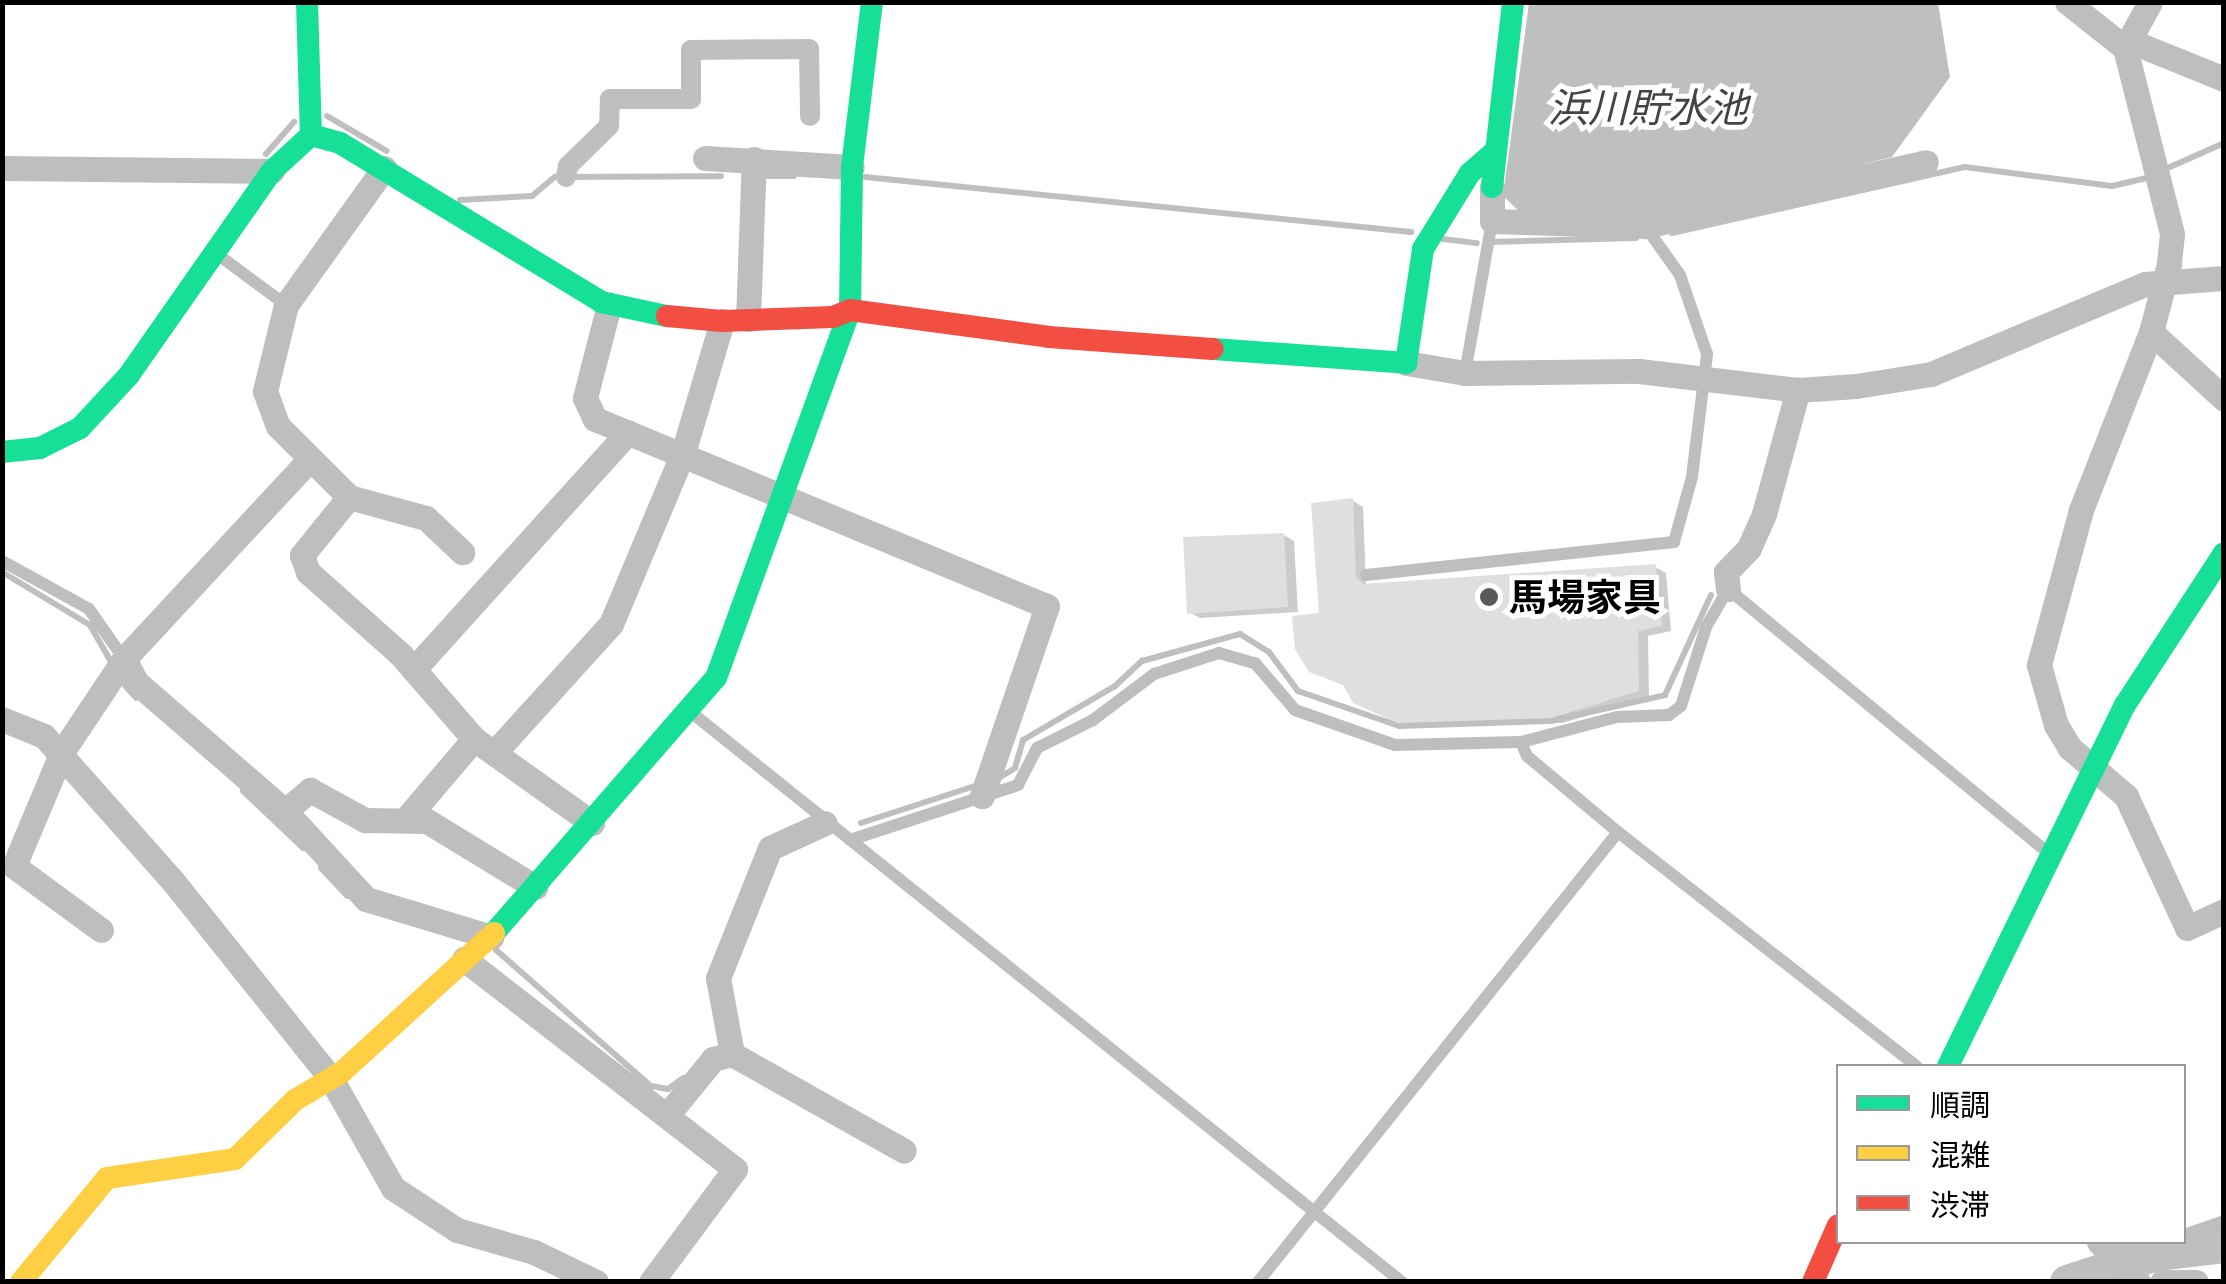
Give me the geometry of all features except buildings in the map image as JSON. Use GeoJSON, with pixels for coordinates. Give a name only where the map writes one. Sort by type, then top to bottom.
{"type":"FeatureCollection","features":[{"type":"Feature","properties":{"kind":"street"},"geometry":{"type":"LineString","coordinates":[[2,452],[40,448],[80,428],[129,375],[272,171],[311,135],[307,2]]}},
{"type":"Feature","properties":{"kind":"street"},"geometry":{"type":"LineString","coordinates":[[21,1282],[107,1178],[235,1159],[295,1100],[330,1077],[491,937],[690,711],[731,653],[850,310],[852,167],[872,2]]}},
{"type":"Feature","properties":{"kind":"street"},"geometry":{"type":"LineString","coordinates":[[1513,2],[1495,151],[1492,221],[1645,226],[1926,162]]}},
{"type":"Feature","properties":{"kind":"street"},"geometry":{"type":"LineString","coordinates":[[2150,2],[2127,44],[2172,234],[2164,284],[2151,332],[2081,510],[2040,665],[2056,726],[2126,796],[2187,928],[2222,915]]}},
{"type":"Feature","properties":{"kind":"street"},"geometry":{"type":"LineString","coordinates":[[2074,5],[2127,44],[2224,79]]}},
{"type":"Feature","properties":{"kind":"street"},"geometry":{"type":"LineString","coordinates":[[311,135],[384,168],[608,305],[735,320],[834,317],[850,310],[1049,336],[1406,363],[1465,372],[1708,378],[1798,390],[1930,374],[2145,284],[2224,278]]}},
{"type":"Feature","properties":{"kind":"street"},"geometry":{"type":"LineString","coordinates":[[1406,363],[1423,249],[1470,173],[1495,151]]}},
{"type":"Feature","properties":{"kind":"street"},"geometry":{"type":"LineString","coordinates":[[704,158],[852,167]]}},
{"type":"Feature","properties":{"kind":"street"},"geometry":{"type":"LineString","coordinates":[[405,820],[611,624],[735,320],[754,160]]}},
{"type":"Feature","properties":{"kind":"street"},"geometry":{"type":"LineString","coordinates":[[2,168],[272,171]]}},
{"type":"Feature","properties":{"kind":"street"},"geometry":{"type":"LineString","coordinates":[[384,168],[286,306],[266,391],[278,426],[349,497],[426,518],[462,552]]}},
{"type":"Feature","properties":{"kind":"street"},"geometry":{"type":"LineString","coordinates":[[608,305],[585,407],[595,419],[683,454],[782,501],[1047,606],[982,796]]}},
{"type":"Feature","properties":{"kind":"street"},"geometry":{"type":"LineString","coordinates":[[2151,332],[2224,399]]}},
{"type":"Feature","properties":{"kind":"street"},"geometry":{"type":"LineString","coordinates":[[1728,589],[1726,572],[1749,548],[1770,496],[1798,390]]}},
{"type":"Feature","properties":{"kind":"street"},"geometry":{"type":"LineString","coordinates":[[414,669],[628,432]]}},
{"type":"Feature","properties":{"kind":"street"},"geometry":{"type":"LineString","coordinates":[[101,930],[14,866],[62,752],[124,659],[308,460]]}},
{"type":"Feature","properties":{"kind":"street"},"geometry":{"type":"LineString","coordinates":[[349,497],[307,546],[302,563],[414,669],[484,746],[592,823]]}},
{"type":"Feature","properties":{"kind":"street"},"geometry":{"type":"LineString","coordinates":[[1949,1064],[2094,767],[2156,650],[2224,553]]}},
{"type":"Feature","properties":{"kind":"street"},"geometry":{"type":"LineString","coordinates":[[124,659],[136,682],[285,811],[366,900],[491,937]]}},
{"type":"Feature","properties":{"kind":"street"},"geometry":{"type":"LineString","coordinates":[[2,718],[44,736],[62,752],[330,1077],[381,1176],[410,1202],[457,1230],[534,1252],[596,1282]]}},
{"type":"Feature","properties":{"kind":"street"},"geometry":{"type":"LineString","coordinates":[[285,811],[310,790],[365,820],[427,821],[536,887]]}},
{"type":"Feature","properties":{"kind":"street"},"geometry":{"type":"LineString","coordinates":[[732,1054],[718,978],[770,848],[825,822]]}},
{"type":"Feature","properties":{"kind":"street"},"geometry":{"type":"LineString","coordinates":[[464,959],[736,1169],[651,1282]]}},
{"type":"Feature","properties":{"kind":"street"},"geometry":{"type":"LineString","coordinates":[[668,1114],[713,1060],[732,1054],[904,1151]]}},
{"type":"Feature","properties":{"kind":"street"},"geometry":{"type":"LineString","coordinates":[[1813,1282],[1836,1230]]}},
{"type":"Feature","properties":{"kind":"street"},"geometry":{"type":"LineString","coordinates":[[2112,1247],[2136,1279]]}},
{"type":"Feature","properties":{"kind":"street"},"geometry":{"type":"LineString","coordinates":[[2162,1282],[2196,1282]]}},
{"type":"Feature","properties":{"kind":"lane"},"geometry":{"type":"LineString","coordinates":[[1465,372],[1492,221]]}},
{"type":"Feature","properties":{"kind":"lane"},"geometry":{"type":"LineString","coordinates":[[1366,575],[1668,547],[1692,476],[1708,378],[1698,316],[1680,275],[1645,226]]}},
{"type":"Feature","properties":{"kind":"lane"},"geometry":{"type":"LineString","coordinates":[[217,254],[286,306]]}},
{"type":"Feature","properties":{"kind":"lane"},"geometry":{"type":"LineString","coordinates":[[2,561],[89,609],[124,659]]}},
{"type":"Feature","properties":{"kind":"lane"},"geometry":{"type":"LineString","coordinates":[[850,840],[1018,786],[1037,748],[1093,720],[1154,674],[1219,653],[1256,662],[1295,710],[1380,741],[1521,742],[1617,717],[1676,712],[1706,627],[1728,589],[2051,856]]}},
{"type":"Feature","properties":{"kind":"lane"},"geometry":{"type":"LineString","coordinates":[[690,711],[1402,1282]]}},
{"type":"Feature","properties":{"kind":"lane"},"geometry":{"type":"LineString","coordinates":[[1521,742],[1528,756],[1618,832],[1913,1064]]}},
{"type":"Feature","properties":{"kind":"lane"},"geometry":{"type":"LineString","coordinates":[[1258,1282],[1618,832]]}},
{"type":"Feature","properties":{"kind":"lane"},"geometry":{"type":"LineString","coordinates":[[2186,1234],[2224,1221]]}},
{"type":"Feature","properties":{"kind":"water","name":"浜川貯水池"},"geometry":{"type":"Polygon","coordinates":[[[1529,3],[1938,3],[1950,77],[1892,157],[1663,214],[1522,214],[1503,196],[1529,3]]]}},
{"type":"Feature","properties":{"kind":"waterway"},"geometry":{"type":"LineString","coordinates":[[566,177],[568,166],[609,126],[610,99],[691,99],[691,50],[809,49],[810,116]]}},
{"type":"Feature","properties":{"kind":"waterway"},"geometry":{"type":"LineString","coordinates":[[327,116],[387,151]]}},
{"type":"Feature","properties":{"kind":"waterway"},"geometry":{"type":"LineString","coordinates":[[266,154],[294,122]]}},
{"type":"Feature","properties":{"kind":"waterway"},"geometry":{"type":"LineString","coordinates":[[2161,171],[2224,143]]}},
{"type":"Feature","properties":{"kind":"waterway"},"geometry":{"type":"LineString","coordinates":[[1672,233],[1965,167],[2112,186],[2150,177]]}},
{"type":"Feature","properties":{"kind":"waterway"},"geometry":{"type":"LineString","coordinates":[[460,200],[532,196],[555,177],[721,176]]}},
{"type":"Feature","properties":{"kind":"waterway"},"geometry":{"type":"LineString","coordinates":[[762,176],[794,176]]}},
{"type":"Feature","properties":{"kind":"waterway"},"geometry":{"type":"LineString","coordinates":[[865,177],[1411,232]]}},
{"type":"Feature","properties":{"kind":"waterway"},"geometry":{"type":"LineString","coordinates":[[1489,242],[1636,238]]}},
{"type":"Feature","properties":{"kind":"waterway"},"geometry":{"type":"LineString","coordinates":[[1443,239],[1477,243]]}},
{"type":"Feature","properties":{"kind":"waterway"},"geometry":{"type":"LineString","coordinates":[[2,572],[90,625],[110,660]]}},
{"type":"Feature","properties":{"kind":"waterway"},"geometry":{"type":"LineString","coordinates":[[997,779],[1015,768],[1023,740],[1115,686],[1142,661],[1240,634],[1269,652],[1298,691],[1399,726],[1550,721],[1665,695],[1711,595]]}},
{"type":"Feature","properties":{"kind":"waterway"},"geometry":{"type":"LineString","coordinates":[[120,680],[136,698]]}},
{"type":"Feature","properties":{"kind":"waterway"},"geometry":{"type":"LineString","coordinates":[[861,823],[978,785]]}},
{"type":"Feature","properties":{"kind":"waterway"},"geometry":{"type":"LineString","coordinates":[[243,791],[303,848]]}},
{"type":"Feature","properties":{"kind":"waterway"},"geometry":{"type":"LineString","coordinates":[[321,868],[347,896]]}},
{"type":"Feature","properties":{"kind":"waterway"},"geometry":{"type":"LineString","coordinates":[[496,950],[651,1086],[668,1089],[683,1078]]}},
{"type":"Feature","properties":{"kind":"waterway"},"geometry":{"type":"LineString","coordinates":[[2067,1282],[2156,1253],[2224,1245]]}},
{"type":"Feature","properties":{"kind":"traffic: fast"},"geometry":{"type":"LineString","coordinates":[[307,2],[311,135]]}},
{"type":"Feature","properties":{"kind":"traffic: fast"},"geometry":{"type":"LineString","coordinates":[[494,933],[716,678],[850,310],[852,167],[872,2]]}},
{"type":"Feature","properties":{"kind":"traffic: fast"},"geometry":{"type":"LineString","coordinates":[[1492,187],[1513,2]]}},
{"type":"Feature","properties":{"kind":"traffic: fast"},"geometry":{"type":"LineString","coordinates":[[2,452],[40,448],[80,428],[129,375],[272,171],[311,135],[340,143],[601,302],[667,316]]}},
{"type":"Feature","properties":{"kind":"traffic: fast"},"geometry":{"type":"LineString","coordinates":[[1213,349],[1406,363],[1423,249],[1470,173],[1495,151]]}},
{"type":"Feature","properties":{"kind":"traffic: fast"},"geometry":{"type":"LineString","coordinates":[[1949,1064],[2125,705],[2224,553]]}},
{"type":"Feature","properties":{"kind":"traffic: slow"},"geometry":{"type":"LineString","coordinates":[[21,1282],[107,1178],[235,1159],[295,1100],[342,1072],[494,933]]}},
{"type":"Feature","properties":{"kind":"traffic: jam"},"geometry":{"type":"LineString","coordinates":[[667,316],[722,321],[833,317],[850,310],[1049,337],[1213,349]]}},
{"type":"Feature","properties":{"kind":"traffic: jam"},"geometry":{"type":"LineString","coordinates":[[1813,1282],[1836,1230]]}},
{"type":"Feature","properties":{"kind":"place","name":"馬場家具"},"geometry":{"type":"Point","coordinates":[1489,597]}}]}
